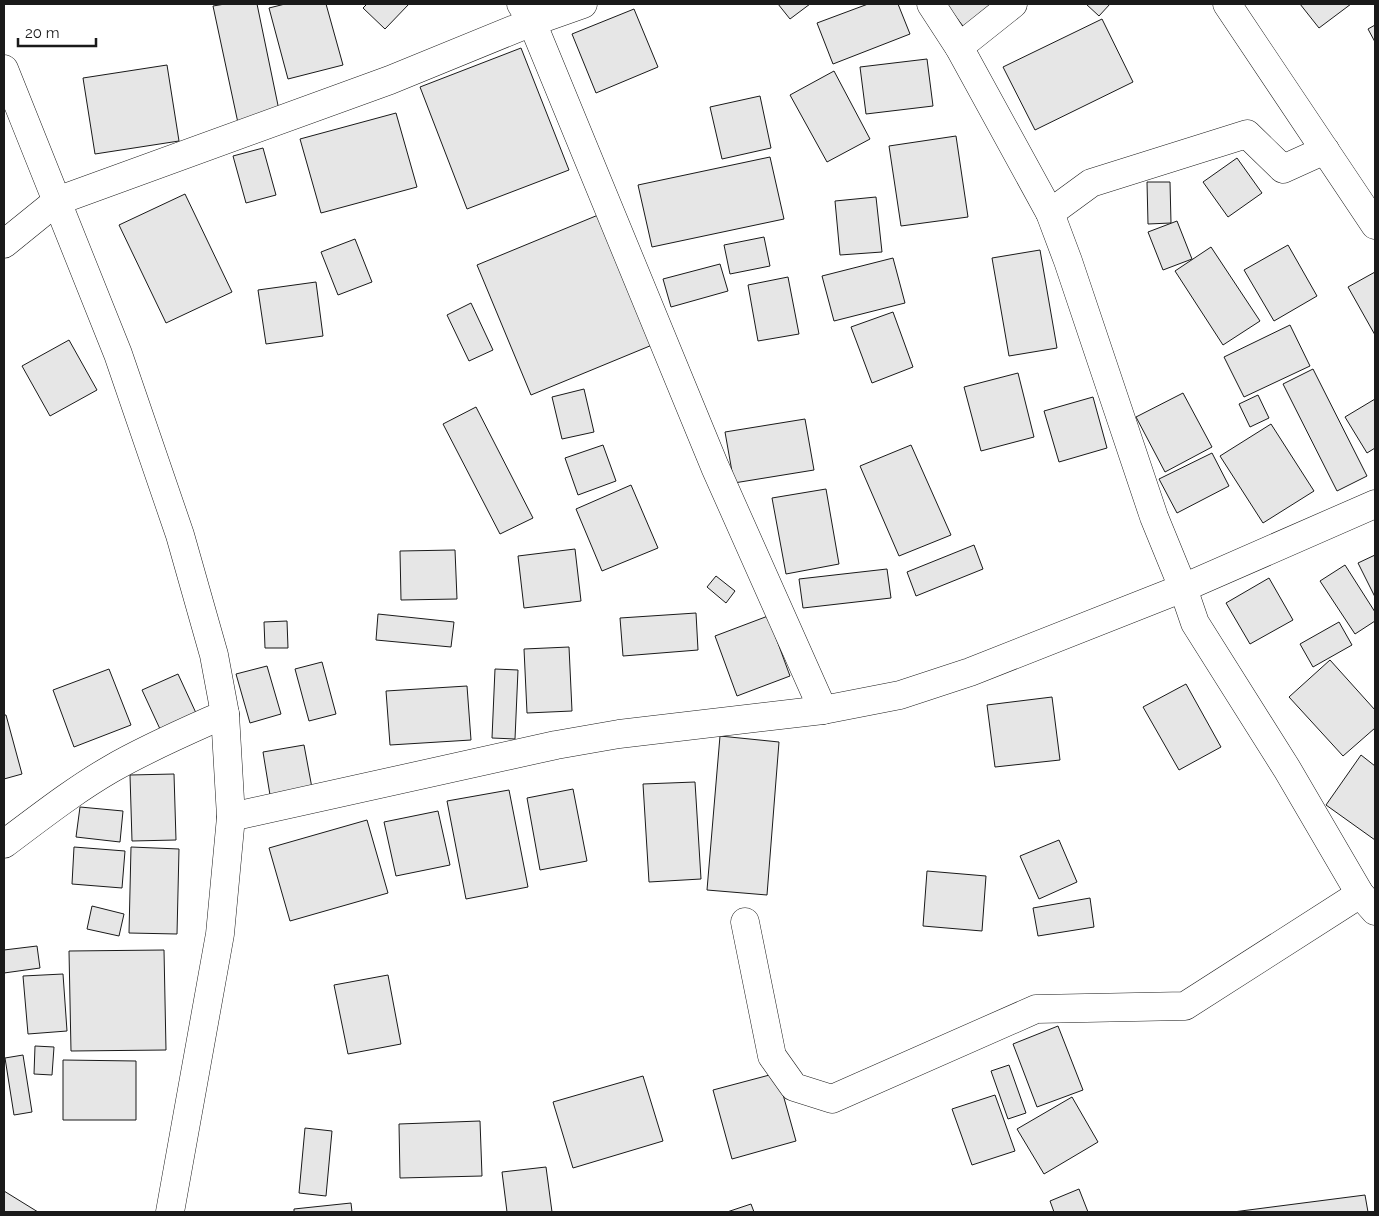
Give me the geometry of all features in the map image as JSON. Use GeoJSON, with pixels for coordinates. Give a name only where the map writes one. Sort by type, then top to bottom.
{"type":"FeatureCollection","features":[{"type":"Feature","properties":{"kind":"street"},"geometry":{"type":"LineString","coordinates":[[4,244],[57,201],[390,80],[526,13],[583,4]]}},
{"type":"Feature","properties":{"kind":"street"},"geometry":{"type":"LineString","coordinates":[[746,922],[772,1056],[794,1087],[832,1099],[1036,1009],[1185,1006],[1368,902],[1287,769],[1194,623],[1183,588],[1154,517],[1050,213],[959,47],[931,4]]}},
{"type":"Feature","properties":{"kind":"street"},"geometry":{"type":"LineString","coordinates":[[959,47],[1013,4]]}},
{"type":"Feature","properties":{"kind":"street"},"geometry":{"type":"LineString","coordinates":[[1227,4],[1375,225]]}},
{"type":"Feature","properties":{"kind":"street"},"geometry":{"type":"LineString","coordinates":[[526,13],[715,467],[823,710]]}},
{"type":"Feature","properties":{"kind":"street"},"geometry":{"type":"LineString","coordinates":[[4,69],[118,354],[180,534],[214,655],[226,714],[231,817],[220,934],[170,1212]]}},
{"type":"Feature","properties":{"kind":"street"},"geometry":{"type":"LineString","coordinates":[[1050,213],[1091,182],[1247,134],[1283,169],[1325,150]]}},
{"type":"Feature","properties":{"kind":"street"},"geometry":{"type":"LineString","coordinates":[[231,817],[556,745],[629,733],[823,710],[900,695],[970,672],[1183,588],[1375,504]]}},
{"type":"Feature","properties":{"kind":"street"},"geometry":{"type":"LineString","coordinates":[[4,844],[60,802],[111,769],[165,741],[226,714]]}},
{"type":"Feature","properties":{"kind":"building"},"geometry":{"type":"Polygon","coordinates":[[[257,4],[280,115],[238,123],[213,6],[257,4]]]}},
{"type":"Feature","properties":{"kind":"building"},"geometry":{"type":"Polygon","coordinates":[[[285,4],[326,4],[343,65],[288,79],[269,8],[285,4]]]}},
{"type":"Feature","properties":{"kind":"building"},"geometry":{"type":"Polygon","coordinates":[[[367,4],[409,4],[385,29],[363,8],[367,4]]]}},
{"type":"Feature","properties":{"kind":"building"},"geometry":{"type":"Polygon","coordinates":[[[778,4],[810,4],[790,19],[778,4]]]}},
{"type":"Feature","properties":{"kind":"building"},"geometry":{"type":"Polygon","coordinates":[[[868,4],[898,4],[910,34],[833,64],[817,23],[868,4]]]}},
{"type":"Feature","properties":{"kind":"building"},"geometry":{"type":"Polygon","coordinates":[[[946,4],[1001,4],[966,30],[946,4]]]}},
{"type":"Feature","properties":{"kind":"building"},"geometry":{"type":"Polygon","coordinates":[[[1086,4],[1110,4],[1099,16],[1086,4]]]}},
{"type":"Feature","properties":{"kind":"building"},"geometry":{"type":"Polygon","coordinates":[[[1300,4],[1351,4],[1319,28],[1300,4]]]}},
{"type":"Feature","properties":{"kind":"building"},"geometry":{"type":"Polygon","coordinates":[[[634,9],[658,67],[596,93],[572,34],[634,9]]]}},
{"type":"Feature","properties":{"kind":"building"},"geometry":{"type":"Polygon","coordinates":[[[1102,19],[1133,82],[1035,130],[1003,67],[1102,19]]]}},
{"type":"Feature","properties":{"kind":"building"},"geometry":{"type":"Polygon","coordinates":[[[1375,25],[1375,42],[1368,29],[1375,25]]]}},
{"type":"Feature","properties":{"kind":"building"},"geometry":{"type":"Polygon","coordinates":[[[521,48],[569,170],[467,209],[420,87],[521,48]]]}},
{"type":"Feature","properties":{"kind":"building"},"geometry":{"type":"Polygon","coordinates":[[[927,59],[933,106],[866,114],[860,67],[927,59]]]}},
{"type":"Feature","properties":{"kind":"building"},"geometry":{"type":"Polygon","coordinates":[[[167,65],[179,141],[95,154],[83,78],[167,65]]]}},
{"type":"Feature","properties":{"kind":"building"},"geometry":{"type":"Polygon","coordinates":[[[834,71],[870,139],[827,162],[790,95],[834,71]]]}},
{"type":"Feature","properties":{"kind":"building"},"geometry":{"type":"Polygon","coordinates":[[[760,96],[771,148],[722,159],[710,107],[760,96]]]}},
{"type":"Feature","properties":{"kind":"building"},"geometry":{"type":"Polygon","coordinates":[[[396,113],[417,187],[321,213],[300,139],[396,113]]]}},
{"type":"Feature","properties":{"kind":"building"},"geometry":{"type":"Polygon","coordinates":[[[956,136],[968,217],[901,226],[889,146],[956,136]]]}},
{"type":"Feature","properties":{"kind":"building"},"geometry":{"type":"Polygon","coordinates":[[[263,148],[276,195],[246,203],[233,156],[263,148]]]}},
{"type":"Feature","properties":{"kind":"building"},"geometry":{"type":"Polygon","coordinates":[[[770,157],[784,219],[652,247],[638,185],[770,157]]]}},
{"type":"Feature","properties":{"kind":"building"},"geometry":{"type":"Polygon","coordinates":[[[1237,158],[1262,193],[1228,217],[1203,182],[1237,158]]]}},
{"type":"Feature","properties":{"kind":"building"},"geometry":{"type":"Polygon","coordinates":[[[1147,182],[1170,182],[1171,223],[1148,224],[1147,182]]]}},
{"type":"Feature","properties":{"kind":"building"},"geometry":{"type":"Polygon","coordinates":[[[185,194],[232,292],[166,323],[119,225],[185,194]]]}},
{"type":"Feature","properties":{"kind":"building"},"geometry":{"type":"Polygon","coordinates":[[[876,197],[882,252],[840,255],[835,201],[876,197]]]}},
{"type":"Feature","properties":{"kind":"building"},"geometry":{"type":"Polygon","coordinates":[[[603,213],[657,343],[531,395],[477,265],[603,213]]]}},
{"type":"Feature","properties":{"kind":"building"},"geometry":{"type":"Polygon","coordinates":[[[1177,221],[1192,259],[1163,270],[1148,232],[1177,221]]]}},
{"type":"Feature","properties":{"kind":"building"},"geometry":{"type":"Polygon","coordinates":[[[764,237],[770,266],[730,274],[724,245],[764,237]]]}},
{"type":"Feature","properties":{"kind":"building"},"geometry":{"type":"Polygon","coordinates":[[[355,239],[372,282],[338,295],[321,252],[355,239]]]}},
{"type":"Feature","properties":{"kind":"building"},"geometry":{"type":"Polygon","coordinates":[[[1288,245],[1317,296],[1274,321],[1244,270],[1288,245]]]}},
{"type":"Feature","properties":{"kind":"building"},"geometry":{"type":"Polygon","coordinates":[[[1211,247],[1260,321],[1223,345],[1175,271],[1211,247]]]}},
{"type":"Feature","properties":{"kind":"building"},"geometry":{"type":"Polygon","coordinates":[[[1040,250],[1057,348],[1009,356],[992,258],[1040,250]]]}},
{"type":"Feature","properties":{"kind":"building"},"geometry":{"type":"Polygon","coordinates":[[[893,258],[905,303],[834,321],[822,276],[893,258]]]}},
{"type":"Feature","properties":{"kind":"building"},"geometry":{"type":"Polygon","coordinates":[[[720,264],[728,291],[671,307],[663,279],[720,264]]]}},
{"type":"Feature","properties":{"kind":"building"},"geometry":{"type":"Polygon","coordinates":[[[1375,272],[1375,335],[1348,287],[1375,272]]]}},
{"type":"Feature","properties":{"kind":"building"},"geometry":{"type":"Polygon","coordinates":[[[788,277],[799,334],[758,341],[748,285],[788,277]]]}},
{"type":"Feature","properties":{"kind":"building"},"geometry":{"type":"Polygon","coordinates":[[[316,282],[323,336],[266,344],[258,290],[316,282]]]}},
{"type":"Feature","properties":{"kind":"building"},"geometry":{"type":"Polygon","coordinates":[[[471,303],[493,350],[469,361],[447,315],[471,303]]]}},
{"type":"Feature","properties":{"kind":"building"},"geometry":{"type":"Polygon","coordinates":[[[893,312],[913,367],[872,383],[851,327],[893,312]]]}},
{"type":"Feature","properties":{"kind":"building"},"geometry":{"type":"Polygon","coordinates":[[[1290,325],[1310,366],[1244,397],[1224,357],[1290,325]]]}},
{"type":"Feature","properties":{"kind":"building"},"geometry":{"type":"Polygon","coordinates":[[[69,340],[97,390],[50,416],[22,366],[69,340]]]}},
{"type":"Feature","properties":{"kind":"building"},"geometry":{"type":"Polygon","coordinates":[[[1313,369],[1367,476],[1337,491],[1283,384],[1313,369]]]}},
{"type":"Feature","properties":{"kind":"building"},"geometry":{"type":"Polygon","coordinates":[[[1018,373],[1034,437],[981,451],[964,387],[1018,373]]]}},
{"type":"Feature","properties":{"kind":"building"},"geometry":{"type":"Polygon","coordinates":[[[584,389],[594,432],[562,439],[552,397],[584,389]]]}},
{"type":"Feature","properties":{"kind":"building"},"geometry":{"type":"Polygon","coordinates":[[[1183,393],[1212,447],[1165,472],[1136,417],[1183,393]]]}},
{"type":"Feature","properties":{"kind":"building"},"geometry":{"type":"Polygon","coordinates":[[[1258,395],[1269,418],[1250,427],[1239,404],[1258,395]]]}},
{"type":"Feature","properties":{"kind":"building"},"geometry":{"type":"Polygon","coordinates":[[[1093,397],[1107,448],[1059,462],[1044,411],[1093,397]]]}},
{"type":"Feature","properties":{"kind":"building"},"geometry":{"type":"Polygon","coordinates":[[[1375,399],[1375,448],[1367,453],[1345,417],[1375,399]]]}},
{"type":"Feature","properties":{"kind":"building"},"geometry":{"type":"Polygon","coordinates":[[[476,407],[533,518],[500,534],[443,424],[476,407]]]}},
{"type":"Feature","properties":{"kind":"building"},"geometry":{"type":"Polygon","coordinates":[[[805,419],[814,470],[734,483],[725,432],[805,419]]]}},
{"type":"Feature","properties":{"kind":"building"},"geometry":{"type":"Polygon","coordinates":[[[1271,424],[1314,491],[1263,523],[1220,456],[1271,424]]]}},
{"type":"Feature","properties":{"kind":"building"},"geometry":{"type":"Polygon","coordinates":[[[603,445],[616,481],[578,495],[565,458],[603,445]]]}},
{"type":"Feature","properties":{"kind":"building"},"geometry":{"type":"Polygon","coordinates":[[[911,445],[951,535],[899,556],[860,466],[911,445]]]}},
{"type":"Feature","properties":{"kind":"building"},"geometry":{"type":"Polygon","coordinates":[[[1212,453],[1229,486],[1177,513],[1159,479],[1212,453]]]}},
{"type":"Feature","properties":{"kind":"building"},"geometry":{"type":"Polygon","coordinates":[[[631,485],[658,548],[602,571],[576,509],[631,485]]]}},
{"type":"Feature","properties":{"kind":"building"},"geometry":{"type":"Polygon","coordinates":[[[826,489],[839,564],[786,574],[772,498],[826,489]]]}},
{"type":"Feature","properties":{"kind":"building"},"geometry":{"type":"Polygon","coordinates":[[[974,545],[983,569],[916,596],[907,572],[974,545]]]}},
{"type":"Feature","properties":{"kind":"building"},"geometry":{"type":"Polygon","coordinates":[[[575,549],[581,601],[524,608],[518,556],[575,549]]]}},
{"type":"Feature","properties":{"kind":"building"},"geometry":{"type":"Polygon","coordinates":[[[455,550],[457,599],[401,600],[400,551],[455,550]]]}},
{"type":"Feature","properties":{"kind":"building"},"geometry":{"type":"Polygon","coordinates":[[[1375,555],[1375,597],[1358,563],[1375,555]]]}},
{"type":"Feature","properties":{"kind":"building"},"geometry":{"type":"Polygon","coordinates":[[[1345,565],[1375,612],[1375,621],[1355,634],[1320,581],[1345,565]]]}},
{"type":"Feature","properties":{"kind":"building"},"geometry":{"type":"Polygon","coordinates":[[[887,569],[891,598],[803,608],[799,579],[887,569]]]}},
{"type":"Feature","properties":{"kind":"building"},"geometry":{"type":"Polygon","coordinates":[[[716,576],[735,591],[726,603],[707,587],[716,576]]]}},
{"type":"Feature","properties":{"kind":"building"},"geometry":{"type":"Polygon","coordinates":[[[1269,578],[1293,620],[1250,644],[1226,603],[1269,578]]]}},
{"type":"Feature","properties":{"kind":"building"},"geometry":{"type":"Polygon","coordinates":[[[696,613],[698,650],[623,656],[620,618],[696,613]]]}},
{"type":"Feature","properties":{"kind":"building"},"geometry":{"type":"Polygon","coordinates":[[[378,614],[454,622],[451,647],[376,640],[378,614]]]}},
{"type":"Feature","properties":{"kind":"building"},"geometry":{"type":"Polygon","coordinates":[[[768,616],[790,676],[737,696],[715,636],[768,616]]]}},
{"type":"Feature","properties":{"kind":"building"},"geometry":{"type":"Polygon","coordinates":[[[287,621],[288,648],[265,648],[264,622],[287,621]]]}},
{"type":"Feature","properties":{"kind":"building"},"geometry":{"type":"Polygon","coordinates":[[[1339,622],[1352,645],[1313,667],[1300,644],[1339,622]]]}},
{"type":"Feature","properties":{"kind":"building"},"geometry":{"type":"Polygon","coordinates":[[[569,647],[572,711],[527,713],[524,649],[569,647]]]}},
{"type":"Feature","properties":{"kind":"building"},"geometry":{"type":"Polygon","coordinates":[[[1330,660],[1375,710],[1375,728],[1343,756],[1289,697],[1330,660]]]}},
{"type":"Feature","properties":{"kind":"building"},"geometry":{"type":"Polygon","coordinates":[[[322,662],[336,714],[309,721],[295,669],[322,662]]]}},
{"type":"Feature","properties":{"kind":"building"},"geometry":{"type":"Polygon","coordinates":[[[267,666],[281,714],[250,723],[236,674],[267,666]]]}},
{"type":"Feature","properties":{"kind":"building"},"geometry":{"type":"Polygon","coordinates":[[[109,669],[131,725],[74,747],[53,690],[109,669]]]}},
{"type":"Feature","properties":{"kind":"building"},"geometry":{"type":"Polygon","coordinates":[[[495,669],[518,670],[515,739],[492,738],[495,669]]]}},
{"type":"Feature","properties":{"kind":"building"},"geometry":{"type":"Polygon","coordinates":[[[178,674],[196,713],[160,729],[142,690],[178,674]]]}},
{"type":"Feature","properties":{"kind":"building"},"geometry":{"type":"Polygon","coordinates":[[[1186,684],[1221,747],[1179,770],[1143,707],[1186,684]]]}},
{"type":"Feature","properties":{"kind":"building"},"geometry":{"type":"Polygon","coordinates":[[[467,686],[471,740],[390,745],[386,691],[467,686]]]}},
{"type":"Feature","properties":{"kind":"building"},"geometry":{"type":"Polygon","coordinates":[[[1052,697],[1060,760],[995,767],[987,705],[1052,697]]]}},
{"type":"Feature","properties":{"kind":"building"},"geometry":{"type":"Polygon","coordinates":[[[4,715],[6,715],[22,774],[4,779],[4,715]]]}},
{"type":"Feature","properties":{"kind":"building"},"geometry":{"type":"Polygon","coordinates":[[[720,736],[779,742],[767,895],[707,890],[720,736]]]}},
{"type":"Feature","properties":{"kind":"building"},"geometry":{"type":"Polygon","coordinates":[[[304,745],[312,788],[270,795],[263,752],[304,745]]]}},
{"type":"Feature","properties":{"kind":"building"},"geometry":{"type":"Polygon","coordinates":[[[1361,755],[1375,766],[1375,840],[1326,805],[1361,755]]]}},
{"type":"Feature","properties":{"kind":"building"},"geometry":{"type":"Polygon","coordinates":[[[174,774],[176,840],[132,841],[130,775],[174,774]]]}},
{"type":"Feature","properties":{"kind":"building"},"geometry":{"type":"Polygon","coordinates":[[[695,782],[701,879],[649,882],[643,784],[695,782]]]}},
{"type":"Feature","properties":{"kind":"building"},"geometry":{"type":"Polygon","coordinates":[[[573,789],[587,861],[540,870],[527,798],[573,789]]]}},
{"type":"Feature","properties":{"kind":"building"},"geometry":{"type":"Polygon","coordinates":[[[509,790],[528,887],[466,899],[447,801],[509,790]]]}},
{"type":"Feature","properties":{"kind":"building"},"geometry":{"type":"Polygon","coordinates":[[[80,807],[123,811],[120,842],[76,837],[80,807]]]}},
{"type":"Feature","properties":{"kind":"building"},"geometry":{"type":"Polygon","coordinates":[[[438,811],[450,865],[396,876],[384,822],[438,811]]]}},
{"type":"Feature","properties":{"kind":"building"},"geometry":{"type":"Polygon","coordinates":[[[367,820],[388,893],[290,921],[269,848],[367,820]]]}},
{"type":"Feature","properties":{"kind":"building"},"geometry":{"type":"Polygon","coordinates":[[[1059,840],[1077,882],[1039,899],[1020,856],[1059,840]]]}},
{"type":"Feature","properties":{"kind":"building"},"geometry":{"type":"Polygon","coordinates":[[[74,847],[125,851],[122,888],[72,884],[74,847]]]}},
{"type":"Feature","properties":{"kind":"building"},"geometry":{"type":"Polygon","coordinates":[[[131,847],[179,849],[177,934],[129,933],[131,847]]]}},
{"type":"Feature","properties":{"kind":"building"},"geometry":{"type":"Polygon","coordinates":[[[927,871],[986,876],[982,931],[923,926],[927,871]]]}},
{"type":"Feature","properties":{"kind":"building"},"geometry":{"type":"Polygon","coordinates":[[[1090,898],[1094,927],[1038,936],[1033,908],[1090,898]]]}},
{"type":"Feature","properties":{"kind":"building"},"geometry":{"type":"Polygon","coordinates":[[[92,906],[124,914],[119,936],[87,929],[92,906]]]}},
{"type":"Feature","properties":{"kind":"building"},"geometry":{"type":"Polygon","coordinates":[[[37,946],[40,968],[4,973],[4,950],[37,946]]]}},
{"type":"Feature","properties":{"kind":"building"},"geometry":{"type":"Polygon","coordinates":[[[164,950],[166,1050],[71,1051],[69,951],[164,950]]]}},
{"type":"Feature","properties":{"kind":"building"},"geometry":{"type":"Polygon","coordinates":[[[63,974],[67,1031],[28,1034],[23,976],[63,974]]]}},
{"type":"Feature","properties":{"kind":"building"},"geometry":{"type":"Polygon","coordinates":[[[388,975],[401,1044],[348,1054],[334,985],[388,975]]]}},
{"type":"Feature","properties":{"kind":"building"},"geometry":{"type":"Polygon","coordinates":[[[1058,1026],[1083,1090],[1037,1107],[1013,1044],[1058,1026]]]}},
{"type":"Feature","properties":{"kind":"building"},"geometry":{"type":"Polygon","coordinates":[[[35,1046],[54,1047],[52,1075],[34,1074],[35,1046]]]}},
{"type":"Feature","properties":{"kind":"building"},"geometry":{"type":"Polygon","coordinates":[[[23,1055],[32,1112],[14,1115],[5,1058],[23,1055]]]}},
{"type":"Feature","properties":{"kind":"building"},"geometry":{"type":"Polygon","coordinates":[[[63,1060],[136,1061],[136,1120],[63,1120],[63,1060]]]}},
{"type":"Feature","properties":{"kind":"building"},"geometry":{"type":"Polygon","coordinates":[[[1009,1065],[1026,1113],[1008,1119],[991,1071],[1009,1065]]]}},
{"type":"Feature","properties":{"kind":"building"},"geometry":{"type":"Polygon","coordinates":[[[777,1073],[796,1141],[732,1159],[713,1090],[777,1073]]]}},
{"type":"Feature","properties":{"kind":"building"},"geometry":{"type":"Polygon","coordinates":[[[643,1076],[663,1141],[573,1168],[553,1102],[643,1076]]]}},
{"type":"Feature","properties":{"kind":"building"},"geometry":{"type":"Polygon","coordinates":[[[995,1095],[1015,1151],[972,1165],[952,1109],[995,1095]]]}},
{"type":"Feature","properties":{"kind":"building"},"geometry":{"type":"Polygon","coordinates":[[[1072,1097],[1098,1142],[1044,1174],[1017,1129],[1072,1097]]]}},
{"type":"Feature","properties":{"kind":"building"},"geometry":{"type":"Polygon","coordinates":[[[480,1121],[482,1176],[400,1178],[399,1124],[480,1121]]]}},
{"type":"Feature","properties":{"kind":"building"},"geometry":{"type":"Polygon","coordinates":[[[305,1128],[332,1131],[326,1196],[299,1193],[305,1128]]]}},
{"type":"Feature","properties":{"kind":"building"},"geometry":{"type":"Polygon","coordinates":[[[546,1167],[552,1212],[507,1212],[502,1172],[546,1167]]]}},
{"type":"Feature","properties":{"kind":"building"},"geometry":{"type":"Polygon","coordinates":[[[1079,1189],[1088,1212],[1054,1212],[1050,1201],[1079,1189]]]}},
{"type":"Feature","properties":{"kind":"building"},"geometry":{"type":"Polygon","coordinates":[[[4,1191],[38,1212],[4,1212],[4,1191]]]}},
{"type":"Feature","properties":{"kind":"building"},"geometry":{"type":"Polygon","coordinates":[[[1365,1195],[1368,1212],[1233,1212],[1365,1195]]]}},
{"type":"Feature","properties":{"kind":"building"},"geometry":{"type":"Polygon","coordinates":[[[351,1203],[352,1212],[294,1212],[294,1209],[351,1203]]]}},
{"type":"Feature","properties":{"kind":"building"},"geometry":{"type":"Polygon","coordinates":[[[751,1204],[754,1212],[727,1212],[751,1204]]]}}]}
